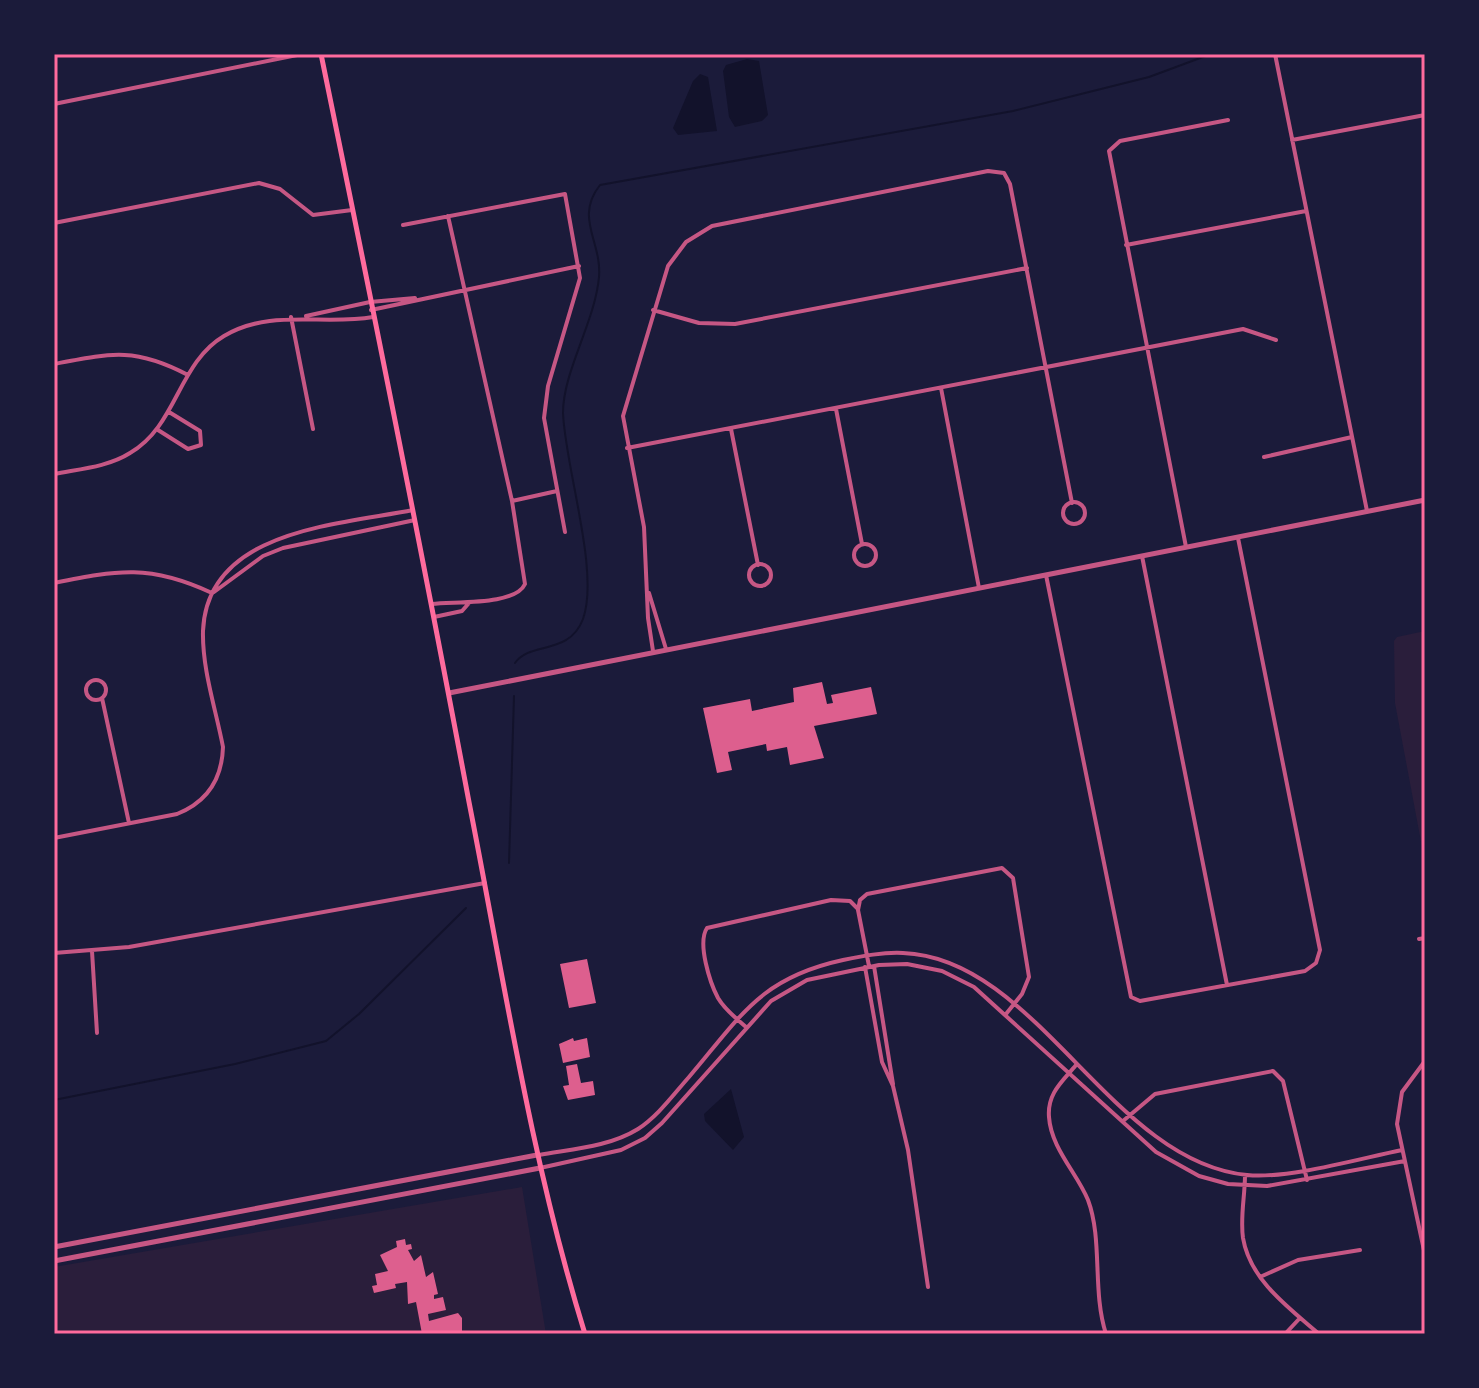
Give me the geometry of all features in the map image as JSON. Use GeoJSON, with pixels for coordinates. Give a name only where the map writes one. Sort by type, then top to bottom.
{"type":"FeatureCollection","features":[{"type":"Feature","properties":{"kind":"main road"},"geometry":{"type":"LineString","coordinates":[[321,54],[432,604],[537,1155],[560,1254],[585,1334]]}},
{"type":"Feature","properties":{"kind":"street"},"geometry":{"type":"LineString","coordinates":[[54,104],[302,54]]}},
{"type":"Feature","properties":{"kind":"street"},"geometry":{"type":"LineString","coordinates":[[1275,54],[1367,511]]}},
{"type":"Feature","properties":{"kind":"street"},"geometry":{"type":"LineString","coordinates":[[1292,140],[1425,115]]}},
{"type":"Feature","properties":{"kind":"street"},"geometry":{"type":"LineString","coordinates":[[1186,547],[1109,155],[1115,143],[1228,120]]}},
{"type":"Feature","properties":{"kind":"street"},"geometry":{"type":"LineString","coordinates":[[653,651],[644,527],[622,427],[624,408],[653,310],[673,258],[686,242],[712,226],[988,171],[1004,173],[1010,184],[1072,503]]}},
{"type":"Feature","properties":{"kind":"street"},"geometry":{"type":"LineString","coordinates":[[54,223],[259,183],[280,189],[313,215],[352,210]]}},
{"type":"Feature","properties":{"kind":"street"},"geometry":{"type":"LineString","coordinates":[[403,225],[565,194],[579,266],[579,284],[546,402],[545,434],[565,532]]}},
{"type":"Feature","properties":{"kind":"street"},"geometry":{"type":"LineString","coordinates":[[1126,245],[1306,211]]}},
{"type":"Feature","properties":{"kind":"street"},"geometry":{"type":"LineString","coordinates":[[432,604],[460,599],[469,603],[517,594],[524,588],[512,501],[448,216]]}},
{"type":"Feature","properties":{"kind":"street"},"geometry":{"type":"LineString","coordinates":[[304,317],[370,302],[415,298],[579,266]]}},
{"type":"Feature","properties":{"kind":"street"},"geometry":{"type":"LineString","coordinates":[[653,310],[699,323],[735,324],[1027,268]]}},
{"type":"Feature","properties":{"kind":"street"},"geometry":{"type":"LineString","coordinates":[[54,474],[120,459],[158,430],[203,352],[225,335],[291,317],[333,322],[415,298]]}},
{"type":"Feature","properties":{"kind":"street"},"geometry":{"type":"LineString","coordinates":[[291,317],[313,429]]}},
{"type":"Feature","properties":{"kind":"street"},"geometry":{"type":"LineString","coordinates":[[627,448],[1243,329],[1276,340]]}},
{"type":"Feature","properties":{"kind":"street"},"geometry":{"type":"LineString","coordinates":[[54,364],[114,353],[132,353],[152,357],[188,375]]}},
{"type":"Feature","properties":{"kind":"street"},"geometry":{"type":"LineString","coordinates":[[941,388],[979,588]]}},
{"type":"Feature","properties":{"kind":"street"},"geometry":{"type":"LineString","coordinates":[[836,408],[862,544]]}},
{"type":"Feature","properties":{"kind":"street"},"geometry":{"type":"LineString","coordinates":[[158,430],[188,449],[201,445],[200,431],[169,412]]}},
{"type":"Feature","properties":{"kind":"street"},"geometry":{"type":"LineString","coordinates":[[731,428],[758,565],[750,575],[752,582],[762,586],[771,574],[767,566],[758,565]]}},
{"type":"Feature","properties":{"kind":"street"},"geometry":{"type":"LineString","coordinates":[[1264,457],[1352,437]]}},
{"type":"Feature","properties":{"kind":"street"},"geometry":{"type":"LineString","coordinates":[[512,501],[557,491]]}},
{"type":"Feature","properties":{"kind":"street"},"geometry":{"type":"LineString","coordinates":[[449,693],[1425,500]]}},
{"type":"Feature","properties":{"kind":"street"},"geometry":{"type":"LineString","coordinates":[[1072,503],[1084,508],[1084,517],[1079,523],[1069,523],[1064,515],[1065,509],[1072,503]]}},
{"type":"Feature","properties":{"kind":"street"},"geometry":{"type":"LineString","coordinates":[[54,838],[186,810],[213,786],[221,766],[223,747],[203,639],[217,579],[244,556],[282,538],[413,510]]}},
{"type":"Feature","properties":{"kind":"street"},"geometry":{"type":"LineString","coordinates":[[212,593],[263,556],[319,540],[415,520]]}},
{"type":"Feature","properties":{"kind":"street"},"geometry":{"type":"LineString","coordinates":[[317,530],[319,540]]}},
{"type":"Feature","properties":{"kind":"street"},"geometry":{"type":"LineString","coordinates":[[1046,575],[1129,995],[1133,999],[1305,971],[1316,963],[1319,942],[1238,537]]}},
{"type":"Feature","properties":{"kind":"street"},"geometry":{"type":"LineString","coordinates":[[862,544],[875,550],[874,561],[868,565],[861,565],[854,558],[855,551],[862,544]]}},
{"type":"Feature","properties":{"kind":"street"},"geometry":{"type":"LineString","coordinates":[[1142,556],[1227,985]]}},
{"type":"Feature","properties":{"kind":"street"},"geometry":{"type":"LineString","coordinates":[[54,583],[117,571],[148,571],[176,577],[212,593]]}},
{"type":"Feature","properties":{"kind":"street"},"geometry":{"type":"LineString","coordinates":[[648,591],[666,649]]}},
{"type":"Feature","properties":{"kind":"street"},"geometry":{"type":"LineString","coordinates":[[434,617],[462,611],[469,603]]}},
{"type":"Feature","properties":{"kind":"street"},"geometry":{"type":"LineString","coordinates":[[102,698],[89,698],[85,689],[88,682],[94,679],[103,683],[106,689],[102,698],[129,823]]}},
{"type":"Feature","properties":{"kind":"street"},"geometry":{"type":"LineString","coordinates":[[928,1287],[908,1150],[866,955],[858,910],[860,900],[875,891],[1007,870],[1013,878],[1030,967],[1027,986],[1006,1014]]}},
{"type":"Feature","properties":{"kind":"street"},"geometry":{"type":"LineString","coordinates":[[54,953],[129,947],[485,883]]}},
{"type":"Feature","properties":{"kind":"street"},"geometry":{"type":"LineString","coordinates":[[747,1027],[725,1008],[714,990],[702,939],[707,928],[831,900],[850,901],[858,910]]}},
{"type":"Feature","properties":{"kind":"street"},"geometry":{"type":"LineString","coordinates":[[92,951],[97,1033]]}},
{"type":"Feature","properties":{"kind":"street"},"geometry":{"type":"LineString","coordinates":[[54,1247],[617,1139],[640,1128],[667,1102],[765,991],[790,975],[866,955],[906,953],[947,961],[981,978],[1130,1113],[1184,1156],[1202,1165],[1245,1175],[1304,1169],[1402,1150]]}},
{"type":"Feature","properties":{"kind":"street"},"geometry":{"type":"LineString","coordinates":[[54,1261],[621,1150],[652,1133],[771,1001],[795,985],[869,966],[907,964],[942,971],[974,987],[1156,1152],[1184,1169],[1214,1181],[1245,1186],[1307,1180],[1405,1161]]}},
{"type":"Feature","properties":{"kind":"street"},"geometry":{"type":"LineString","coordinates":[[869,966],[882,1062],[893,1086]]}},
{"type":"Feature","properties":{"kind":"street"},"geometry":{"type":"LineString","coordinates":[[1425,1061],[1408,1080],[1399,1103],[1397,1124],[1425,1255]]}},
{"type":"Feature","properties":{"kind":"street"},"geometry":{"type":"LineString","coordinates":[[1077,1064],[1053,1093],[1049,1118],[1053,1135],[1089,1204],[1106,1334]]}},
{"type":"Feature","properties":{"kind":"street"},"geometry":{"type":"LineString","coordinates":[[1123,1121],[1161,1092],[1276,1072],[1283,1081],[1307,1180]]}},
{"type":"Feature","properties":{"kind":"street"},"geometry":{"type":"LineString","coordinates":[[667,1102],[675,1109]]}},
{"type":"Feature","properties":{"kind":"street"},"geometry":{"type":"LineString","coordinates":[[617,1139],[621,1150]]}},
{"type":"Feature","properties":{"kind":"street"},"geometry":{"type":"LineString","coordinates":[[482,1166],[485,1178]]}},
{"type":"Feature","properties":{"kind":"street"},"geometry":{"type":"LineString","coordinates":[[443,1174],[446,1186]]}},
{"type":"Feature","properties":{"kind":"street"},"geometry":{"type":"LineString","coordinates":[[1245,1175],[1243,1238],[1260,1277],[1319,1334]]}},
{"type":"Feature","properties":{"kind":"street"},"geometry":{"type":"LineString","coordinates":[[331,1194],[333,1207]]}},
{"type":"Feature","properties":{"kind":"street"},"geometry":{"type":"LineString","coordinates":[[155,1228],[157,1241]]}},
{"type":"Feature","properties":{"kind":"street"},"geometry":{"type":"LineString","coordinates":[[1260,1277],[1298,1260],[1360,1250]]}},
{"type":"Feature","properties":{"kind":"street"},"geometry":{"type":"LineString","coordinates":[[1285,1334],[1300,1318]]}},
{"type":"Feature","properties":{"kind":"shaded area"},"geometry":{"type":"Polygon","coordinates":[[[747,59],[759,61],[768,115],[762,121],[735,127],[729,117],[723,71],[726,65],[747,59]]]}},
{"type":"Feature","properties":{"kind":"shaded area"},"geometry":{"type":"Polygon","coordinates":[[[700,74],[708,77],[717,131],[678,135],[673,128],[693,81],[700,74]]]}},
{"type":"Feature","properties":{"kind":"shaded area"},"geometry":{"type":"Polygon","coordinates":[[[1425,631],[1425,863],[1395,703],[1394,641],[1397,637],[1425,631]]]}},
{"type":"Feature","properties":{"kind":"shaded area"},"geometry":{"type":"Polygon","coordinates":[[[731,1089],[744,1137],[733,1150],[705,1121],[704,1114],[731,1089]]]}},
{"type":"Feature","properties":{"kind":"shaded area"},"geometry":{"type":"Polygon","coordinates":[[[522,1187],[546,1334],[54,1334],[54,1267],[522,1187]]]}},
{"type":"Feature","properties":{"kind":"building"},"geometry":{"type":"Polygon","coordinates":[[[822,682],[827,704],[833,703],[831,695],[871,687],[877,714],[814,726],[824,758],[790,765],[787,747],[767,751],[766,744],[728,752],[732,770],[717,773],[703,708],[750,699],[752,711],[794,702],[793,688],[822,682]]]}},
{"type":"Feature","properties":{"kind":"building"},"geometry":{"type":"Polygon","coordinates":[[[587,959],[596,1003],[569,1008],[560,964],[587,959]]]}},
{"type":"Feature","properties":{"kind":"building"},"geometry":{"type":"Polygon","coordinates":[[[573,1038],[574,1041],[587,1038],[590,1057],[563,1063],[559,1044],[573,1038]]]}},
{"type":"Feature","properties":{"kind":"building"},"geometry":{"type":"Polygon","coordinates":[[[577,1064],[581,1083],[593,1081],[595,1095],[568,1100],[563,1086],[569,1085],[566,1066],[577,1064]]]}},
{"type":"Feature","properties":{"kind":"building"},"geometry":{"type":"Polygon","coordinates":[[[405,1239],[406,1245],[411,1244],[412,1249],[408,1250],[414,1261],[421,1255],[426,1277],[433,1272],[438,1294],[434,1295],[434,1299],[443,1297],[446,1310],[428,1314],[429,1321],[458,1313],[462,1318],[462,1334],[422,1334],[416,1302],[408,1304],[407,1282],[374,1293],[372,1286],[377,1285],[375,1274],[388,1271],[380,1255],[397,1247],[396,1241],[405,1239]]]}},
{"type":"Feature","properties":{"kind":"waterway"},"geometry":{"type":"LineString","coordinates":[[515,663],[522,656],[559,643],[577,631],[587,599],[585,547],[563,413],[568,380],[592,311],[599,277],[589,208],[600,185],[1013,111],[1149,77],[1211,54]]}},
{"type":"Feature","properties":{"kind":"waterway"},"geometry":{"type":"LineString","coordinates":[[509,863],[514,696]]}},
{"type":"Feature","properties":{"kind":"waterway"},"geometry":{"type":"LineString","coordinates":[[54,1100],[235,1064],[326,1041],[359,1014],[466,908]]}}]}
